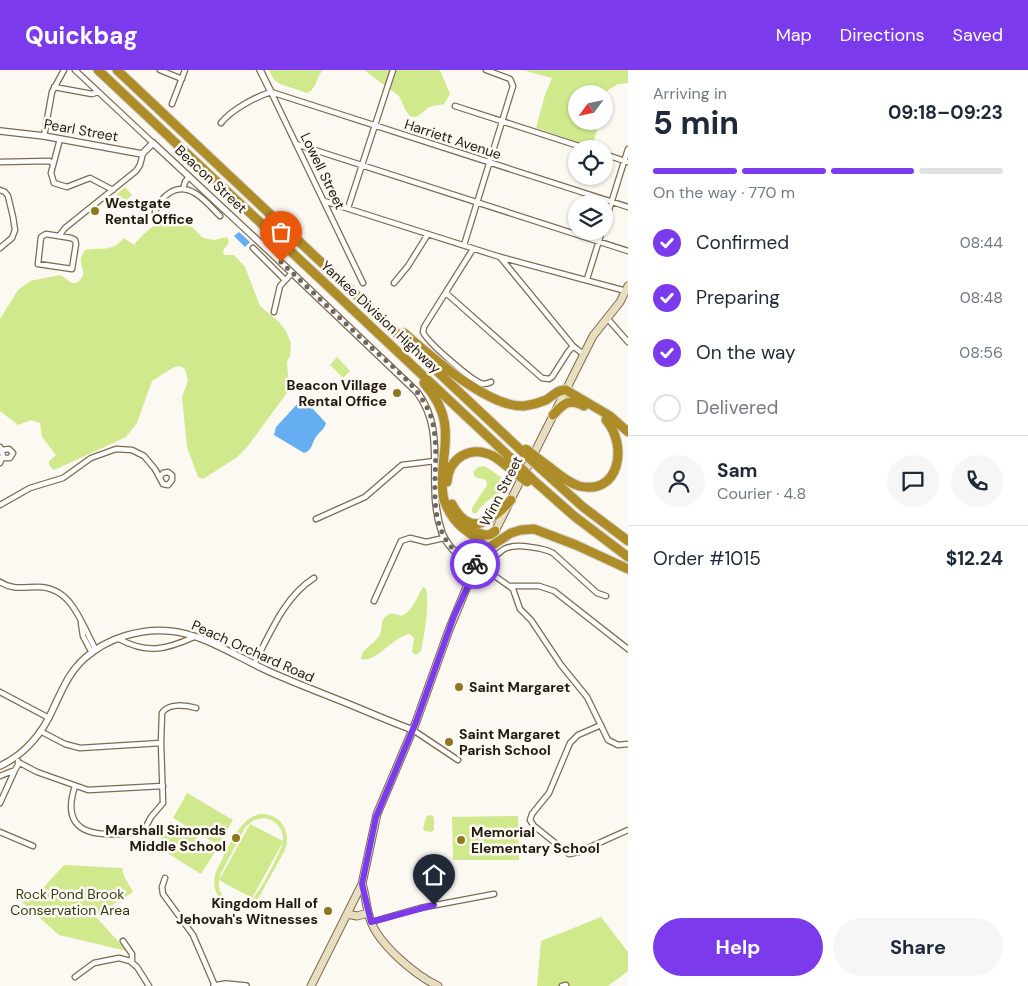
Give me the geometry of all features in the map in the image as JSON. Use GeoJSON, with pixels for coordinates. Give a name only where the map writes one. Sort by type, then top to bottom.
{"type":"FeatureCollection","features":[{"type":"Feature","properties":{"kind":"highway","name":"Yankee Division Highway"},"geometry":{"type":"LineString","coordinates":[[98,70],[386,341],[515,467]]}},
{"type":"Feature","properties":{"kind":"highway","name":"Yankee Division Highway"},"geometry":{"type":"LineString","coordinates":[[117,70],[486,418],[542,466],[583,507],[628,541]]}},
{"type":"Feature","properties":{"kind":"highway"},"geometry":{"type":"LineString","coordinates":[[338,278],[440,362],[496,400],[509,405],[527,406],[541,402],[560,390],[566,390],[610,416],[628,432]]}},
{"type":"Feature","properties":{"kind":"highway"},"geometry":{"type":"LineString","coordinates":[[386,341],[430,390],[443,411],[446,430],[442,491],[446,504],[455,520],[462,528],[478,539],[485,550],[511,533],[524,529],[534,529],[583,547],[628,569]]}},
{"type":"Feature","properties":{"kind":"highway"},"geometry":{"type":"LineString","coordinates":[[542,466],[568,481],[588,487],[602,484],[613,478],[620,469],[624,458],[624,442],[617,430],[605,419],[584,406],[574,402],[567,402],[553,415]]}},
{"type":"Feature","properties":{"kind":"highway"},"geometry":{"type":"LineString","coordinates":[[511,500],[489,521],[483,523],[471,522],[461,517],[449,498],[447,482],[449,470],[461,456],[471,452],[482,452],[515,467],[628,557]]}},
{"type":"Feature","properties":{"kind":"highway"},"geometry":{"type":"LineString","coordinates":[[455,520],[485,536],[495,531]]}},
{"type":"Feature","properties":{"kind":"main road","name":"Winn Street"},"geometry":{"type":"LineString","coordinates":[[311,986],[362,884],[376,817],[413,730],[449,630],[478,564],[583,354],[593,336],[620,302],[627,289]]}},
{"type":"Feature","properties":{"kind":"main road"},"geometry":{"type":"LineString","coordinates":[[362,884],[371,922],[381,938],[396,955],[438,986]]}},
{"type":"Feature","properties":{"kind":"main road"},"geometry":{"type":"LineString","coordinates":[[347,914],[357,916],[368,913]]}},
{"type":"Feature","properties":{"kind":"street"},"geometry":{"type":"LineString","coordinates":[[44,136],[54,87],[64,70]]}},
{"type":"Feature","properties":{"kind":"street"},"geometry":{"type":"LineString","coordinates":[[59,236],[64,228],[137,170],[143,154],[153,143],[75,70]]}},
{"type":"Feature","properties":{"kind":"street"},"geometry":{"type":"LineString","coordinates":[[160,70],[182,79]]}},
{"type":"Feature","properties":{"kind":"street"},"geometry":{"type":"LineString","coordinates":[[172,104],[185,70]]}},
{"type":"Feature","properties":{"kind":"street","name":"Lowell Street"},"geometry":{"type":"LineString","coordinates":[[260,70],[363,283]]}},
{"type":"Feature","properties":{"kind":"street"},"geometry":{"type":"LineString","coordinates":[[348,208],[392,70]]}},
{"type":"Feature","properties":{"kind":"street"},"geometry":{"type":"LineString","coordinates":[[464,245],[513,86],[510,79],[486,70]]}},
{"type":"Feature","properties":{"kind":"street"},"geometry":{"type":"LineString","coordinates":[[54,87],[92,94],[98,92]]}},
{"type":"Feature","properties":{"kind":"street"},"geometry":{"type":"LineString","coordinates":[[221,123],[228,115],[264,94],[271,92]]}},
{"type":"Feature","properties":{"kind":"street","name":"Harriett Avenue"},"geometry":{"type":"LineString","coordinates":[[271,92],[593,195]]}},
{"type":"Feature","properties":{"kind":"street"},"geometry":{"type":"LineString","coordinates":[[454,106],[568,142]]}},
{"type":"Feature","properties":{"kind":"street","name":"Pearl Street"},"geometry":{"type":"LineString","coordinates":[[0,131],[44,136],[143,154]]}},
{"type":"Feature","properties":{"kind":"street"},"geometry":{"type":"LineString","coordinates":[[60,139],[50,174],[55,184],[67,187],[90,178],[113,190]]}},
{"type":"Feature","properties":{"kind":"street","name":"Beacon Street"},"geometry":{"type":"LineString","coordinates":[[153,143],[417,392],[425,404],[433,425],[436,500],[444,538],[468,562],[478,564]]}},
{"type":"Feature","properties":{"kind":"street"},"geometry":{"type":"LineString","coordinates":[[296,144],[628,251]]}},
{"type":"Feature","properties":{"kind":"street"},"geometry":{"type":"LineString","coordinates":[[613,198],[626,161],[628,149]]}},
{"type":"Feature","properties":{"kind":"street"},"geometry":{"type":"LineString","coordinates":[[613,157],[626,161]]}},
{"type":"Feature","properties":{"kind":"street"},"geometry":{"type":"LineString","coordinates":[[0,162],[49,161],[53,163]]}},
{"type":"Feature","properties":{"kind":"street"},"geometry":{"type":"LineString","coordinates":[[183,189],[189,176]]}},
{"type":"Feature","properties":{"kind":"street"},"geometry":{"type":"LineString","coordinates":[[155,212],[160,202],[168,193],[183,189],[196,193],[220,216]]}},
{"type":"Feature","properties":{"kind":"street"},"geometry":{"type":"LineString","coordinates":[[0,190],[4,191],[8,196],[15,228],[12,238],[0,248]]}},
{"type":"Feature","properties":{"kind":"street"},"geometry":{"type":"LineString","coordinates":[[324,201],[500,257],[627,289]]}},
{"type":"Feature","properties":{"kind":"street","name":"Harriett Avenue"},"geometry":{"type":"LineString","coordinates":[[613,201],[628,207]]}},
{"type":"Feature","properties":{"kind":"street"},"geometry":{"type":"LineString","coordinates":[[47,234],[59,236],[72,238],[76,242],[71,269],[39,265],[37,263],[42,236],[47,234]]}},
{"type":"Feature","properties":{"kind":"street"},"geometry":{"type":"LineString","coordinates":[[394,283],[408,266],[428,234]]}},
{"type":"Feature","properties":{"kind":"street"},"geometry":{"type":"LineString","coordinates":[[587,279],[599,241]]}},
{"type":"Feature","properties":{"kind":"street"},"geometry":{"type":"LineString","coordinates":[[253,248],[285,280]]}},
{"type":"Feature","properties":{"kind":"street"},"geometry":{"type":"LineString","coordinates":[[473,249],[424,327],[424,335],[435,348],[479,382],[484,384],[491,382]]}},
{"type":"Feature","properties":{"kind":"street"},"geometry":{"type":"LineString","coordinates":[[500,257],[574,346],[583,354]]}},
{"type":"Feature","properties":{"kind":"street"},"geometry":{"type":"LineString","coordinates":[[274,312],[279,289],[292,273]]}},
{"type":"Feature","properties":{"kind":"street"},"geometry":{"type":"LineString","coordinates":[[446,293],[542,378],[549,379],[552,377],[574,346]]}},
{"type":"Feature","properties":{"kind":"street"},"geometry":{"type":"LineString","coordinates":[[607,318],[628,342]]}},
{"type":"Feature","properties":{"kind":"street"},"geometry":{"type":"LineString","coordinates":[[0,463],[3,458],[1,448],[9,449],[13,453],[10,458],[3,458]]}},
{"type":"Feature","properties":{"kind":"street"},"geometry":{"type":"LineString","coordinates":[[0,505],[27,489],[63,478],[91,458],[116,449],[129,449],[144,456],[160,477]]}},
{"type":"Feature","properties":{"kind":"street"},"geometry":{"type":"LineString","coordinates":[[316,519],[365,497],[402,465],[435,461]]}},
{"type":"Feature","properties":{"kind":"street"},"geometry":{"type":"LineString","coordinates":[[374,601],[401,541],[409,538],[426,542],[444,538]]}},
{"type":"Feature","properties":{"kind":"street"},"geometry":{"type":"LineString","coordinates":[[484,569],[500,552],[509,546],[544,549],[553,552],[593,590],[601,596],[606,596]]}},
{"type":"Feature","properties":{"kind":"street"},"geometry":{"type":"LineString","coordinates":[[478,564],[514,590],[519,608],[531,620],[564,670],[588,697],[607,738],[613,743],[628,744]]}},
{"type":"Feature","properties":{"kind":"street"},"geometry":{"type":"LineString","coordinates":[[254,664],[282,612],[301,588],[314,578]]}},
{"type":"Feature","properties":{"kind":"street"},"geometry":{"type":"LineString","coordinates":[[0,582],[14,588],[41,587],[53,590],[68,600],[81,622],[94,652]]}},
{"type":"Feature","properties":{"kind":"street"},"geometry":{"type":"LineString","coordinates":[[510,586],[539,586],[554,591],[628,649]]}},
{"type":"Feature","properties":{"kind":"street","name":"Peach Orchard Road"},"geometry":{"type":"LineString","coordinates":[[0,766],[17,760],[28,747],[49,718],[68,679],[77,666],[94,652],[119,638],[144,632],[164,630],[194,636],[310,690],[413,730]]}},
{"type":"Feature","properties":{"kind":"street"},"geometry":{"type":"LineString","coordinates":[[119,638],[134,646],[155,649],[177,644],[194,636]]}},
{"type":"Feature","properties":{"kind":"street"},"geometry":{"type":"LineString","coordinates":[[0,692],[49,718]]}},
{"type":"Feature","properties":{"kind":"street"},"geometry":{"type":"LineString","coordinates":[[75,786],[71,798],[72,813],[75,822],[83,829],[100,834],[144,832],[149,820],[163,803],[161,718],[164,710],[168,707],[188,706],[196,708]]}},
{"type":"Feature","properties":{"kind":"street"},"geometry":{"type":"LineString","coordinates":[[601,724],[578,735],[570,742],[549,793],[532,814],[530,820],[534,826],[569,854],[579,852],[628,830]]}},
{"type":"Feature","properties":{"kind":"street"},"geometry":{"type":"LineString","coordinates":[[413,730],[458,760]]}},
{"type":"Feature","properties":{"kind":"street"},"geometry":{"type":"LineString","coordinates":[[40,731],[65,744],[80,748],[161,743]]}},
{"type":"Feature","properties":{"kind":"street"},"geometry":{"type":"LineString","coordinates":[[17,760],[37,772],[92,790],[163,786]]}},
{"type":"Feature","properties":{"kind":"street","name":"Peach Orchard Road"},"geometry":{"type":"LineString","coordinates":[[0,803],[18,766],[17,760]]}},
{"type":"Feature","properties":{"kind":"street"},"geometry":{"type":"LineString","coordinates":[[0,776],[15,770]]}},
{"type":"Feature","properties":{"kind":"street"},"geometry":{"type":"LineString","coordinates":[[0,832],[33,846]]}},
{"type":"Feature","properties":{"kind":"street"},"geometry":{"type":"LineString","coordinates":[[165,878],[162,887],[163,894],[193,935],[215,986],[229,984],[246,986]]}},
{"type":"Feature","properties":{"kind":"street"},"geometry":{"type":"LineString","coordinates":[[371,922],[420,908],[494,894]]}},
{"type":"Feature","properties":{"kind":"street"},"geometry":{"type":"LineString","coordinates":[[123,941],[132,954],[132,962]]}},
{"type":"Feature","properties":{"kind":"street"},"geometry":{"type":"LineString","coordinates":[[75,977],[101,961],[119,958],[132,962],[142,972],[148,986]]}},
{"type":"Feature","properties":{"kind":"green space"},"geometry":{"type":"Polygon","coordinates":[[[269,70],[323,70],[313,89],[307,93],[280,84],[274,80],[269,70]]]}},
{"type":"Feature","properties":{"kind":"green space"},"geometry":{"type":"Polygon","coordinates":[[[364,70],[440,70],[450,94],[444,104],[429,107],[418,116],[410,116],[399,96],[364,70]]]}},
{"type":"Feature","properties":{"kind":"green space"},"geometry":{"type":"Polygon","coordinates":[[[522,70],[628,70],[628,83],[618,84],[613,87],[613,85],[568,85],[568,130],[597,130],[594,140],[571,140],[536,128],[552,78],[522,70]]]}},
{"type":"Feature","properties":{"kind":"green space"},"geometry":{"type":"Polygon","coordinates":[[[125,187],[132,195],[117,209],[109,202],[125,187]]]}},
{"type":"Feature","properties":{"kind":"green space"},"geometry":{"type":"Polygon","coordinates":[[[181,216],[203,238],[214,240],[226,237],[228,239],[229,243],[223,250],[224,255],[234,255],[245,267],[260,306],[279,322],[286,331],[291,343],[290,356],[287,362],[289,390],[248,446],[236,458],[203,479],[198,477],[187,447],[182,397],[188,381],[185,369],[180,366],[174,367],[152,381],[137,423],[126,437],[54,470],[49,465],[49,461],[56,455],[42,437],[40,423],[31,420],[18,425],[0,411],[0,319],[18,290],[30,281],[60,275],[72,283],[77,283],[83,276],[81,258],[85,250],[110,248],[124,238],[134,245],[145,233],[155,226],[166,220],[181,216]]]}},
{"type":"Feature","properties":{"kind":"green space"},"geometry":{"type":"Polygon","coordinates":[[[337,357],[350,371],[343,378],[330,365],[337,357]]]}},
{"type":"Feature","properties":{"kind":"green space"},"geometry":{"type":"Polygon","coordinates":[[[485,466],[502,478],[505,485],[500,492],[475,514],[472,512],[472,508],[487,485],[486,480],[475,477],[473,472],[478,467],[485,466]]]}},
{"type":"Feature","properties":{"kind":"green space"},"geometry":{"type":"Polygon","coordinates":[[[423,587],[426,589],[427,602],[421,651],[416,655],[412,652],[414,638],[410,634],[397,639],[378,654],[361,659],[366,649],[378,638],[384,618],[390,614],[402,616],[406,613],[413,606],[423,587]]]}},
{"type":"Feature","properties":{"kind":"green space"},"geometry":{"type":"Polygon","coordinates":[[[187,793],[233,820],[218,845],[173,818],[187,793]]]}},
{"type":"Feature","properties":{"kind":"green space"},"geometry":{"type":"Polygon","coordinates":[[[267,814],[279,820],[283,824],[287,843],[252,910],[249,908],[250,905],[234,906],[221,900],[217,894],[214,880],[216,872],[234,837],[245,822],[252,817],[267,814]],[[264,818],[254,820],[246,826],[219,880],[250,824],[283,841],[281,829],[272,821],[264,818]],[[283,842],[252,898],[219,880],[221,892],[227,900],[238,903],[250,900],[257,894],[265,881],[283,842]]]}},
{"type":"Feature","properties":{"kind":"green space"},"geometry":{"type":"Polygon","coordinates":[[[429,815],[433,816],[434,819],[434,830],[431,832],[425,831],[423,828],[426,817],[429,815]]]}},
{"type":"Feature","properties":{"kind":"green space"},"geometry":{"type":"Polygon","coordinates":[[[518,816],[519,860],[453,860],[452,817],[518,816]]]}},
{"type":"Feature","properties":{"kind":"green space"},"geometry":{"type":"Polygon","coordinates":[[[170,822],[216,850],[201,874],[156,846],[170,822]]]}},
{"type":"Feature","properties":{"kind":"green space","name":"Rock Pond Brook Conservation Area"},"geometry":{"type":"Polygon","coordinates":[[[64,865],[122,868],[124,876],[133,892],[95,916],[127,951],[59,935],[22,902],[45,886],[64,865]]]}},
{"type":"Feature","properties":{"kind":"green space"},"geometry":{"type":"Polygon","coordinates":[[[601,917],[628,952],[628,971],[608,986],[537,986],[541,941],[601,917]]]}},
{"type":"Feature","properties":{"kind":"water"},"geometry":{"type":"Polygon","coordinates":[[[239,232],[250,242],[245,247],[234,236],[239,232]]]}},
{"type":"Feature","properties":{"kind":"water"},"geometry":{"type":"Polygon","coordinates":[[[300,401],[313,409],[326,423],[310,448],[304,453],[274,435],[276,427],[300,401]]]}},
{"type":"Feature","properties":{"kind":"way so far"},"geometry":{"type":"LineString","coordinates":[[281,262],[410,384],[425,404],[434,432],[436,449],[435,493],[441,531],[445,539],[458,554],[471,564],[475,564]]}},
{"type":"Feature","properties":{"kind":"place","name":"Westgate Rental Office"},"geometry":{"type":"Point","coordinates":[95,211]}},
{"type":"Feature","properties":{"kind":"place","name":"Beacon Village Rental Office"},"geometry":{"type":"Point","coordinates":[397,393]}},
{"type":"Feature","properties":{"kind":"place","name":"Saint Margaret"},"geometry":{"type":"Point","coordinates":[459,687]}},
{"type":"Feature","properties":{"kind":"place","name":"Saint Margaret Parish School"},"geometry":{"type":"Point","coordinates":[449,742]}},
{"type":"Feature","properties":{"kind":"place","name":"Marshall Simonds Middle School"},"geometry":{"type":"Point","coordinates":[236,838]}},
{"type":"Feature","properties":{"kind":"place","name":"Memorial Elementary School"},"geometry":{"type":"Point","coordinates":[461,840]}},
{"type":"Feature","properties":{"kind":"place","name":"Kingdom Hall of Jehovah's Witnesses"},"geometry":{"type":"Point","coordinates":[328,911]}},
{"type":"Feature","properties":{"kind":"route"},"geometry":{"type":"LineString","coordinates":[[434,905],[371,922],[362,884],[376,814],[416,722],[449,630],[478,564],[475,564]]}}]}
